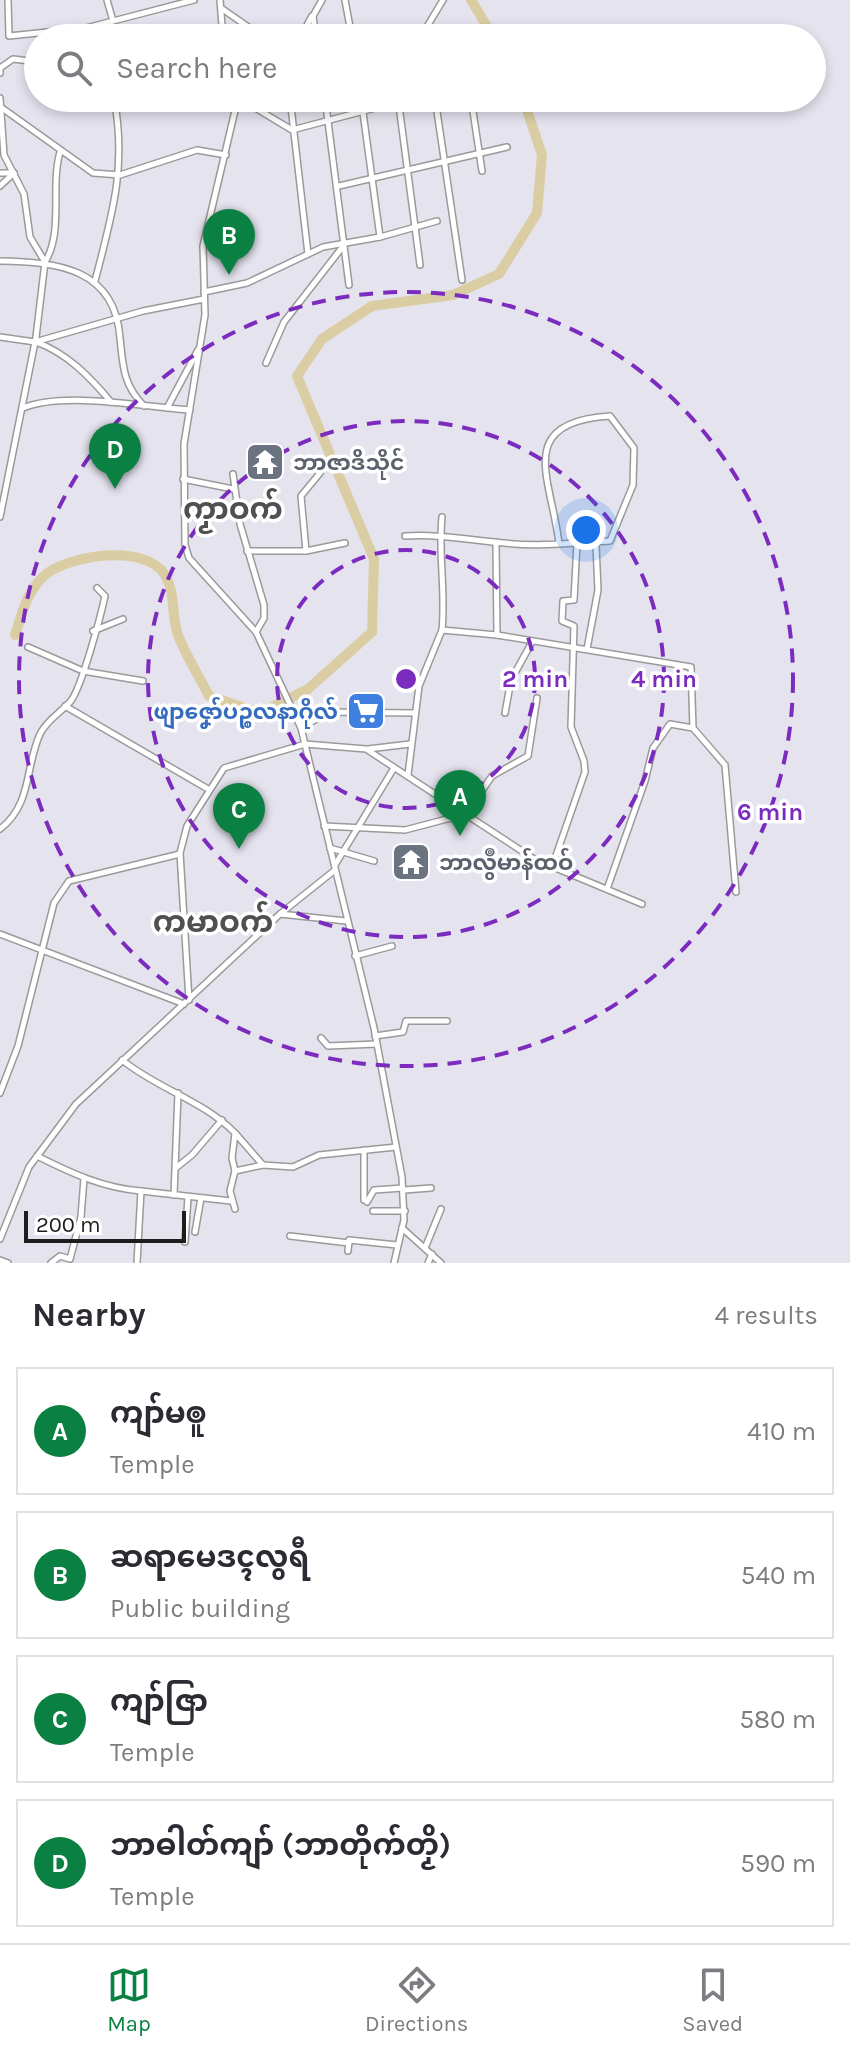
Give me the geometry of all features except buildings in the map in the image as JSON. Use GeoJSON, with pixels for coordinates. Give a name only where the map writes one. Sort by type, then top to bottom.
{"type":"FeatureCollection","features":[{"type":"Feature","properties":{"kind":"street"},"geometry":{"type":"LineString","coordinates":[[8,0],[9,36],[24,34]]}},
{"type":"Feature","properties":{"kind":"street"},"geometry":{"type":"LineString","coordinates":[[107,0],[113,21]]}},
{"type":"Feature","properties":{"kind":"street"},"geometry":{"type":"LineString","coordinates":[[92,24],[194,0]]}},
{"type":"Feature","properties":{"kind":"street"},"geometry":{"type":"LineString","coordinates":[[220,0],[222,24]]}},
{"type":"Feature","properties":{"kind":"street"},"geometry":{"type":"LineString","coordinates":[[308,24],[322,0]]}},
{"type":"Feature","properties":{"kind":"street"},"geometry":{"type":"LineString","coordinates":[[345,0],[349,24]]}},
{"type":"Feature","properties":{"kind":"street"},"geometry":{"type":"LineString","coordinates":[[429,24],[443,0]]}},
{"type":"Feature","properties":{"kind":"street"},"geometry":{"type":"LineString","coordinates":[[221,8],[244,24]]}},
{"type":"Feature","properties":{"kind":"street"},"geometry":{"type":"LineString","coordinates":[[313,16],[314,24]]}},
{"type":"Feature","properties":{"kind":"street"},"geometry":{"type":"LineString","coordinates":[[0,73],[0,68],[13,59],[24,60]]}},
{"type":"Feature","properties":{"kind":"street"},"geometry":{"type":"LineString","coordinates":[[0,98],[4,160],[24,194],[30,237],[45,262]]}},
{"type":"Feature","properties":{"kind":"street"},"geometry":{"type":"LineString","coordinates":[[1,107],[93,173],[120,175],[197,150],[226,155]]}},
{"type":"Feature","properties":{"kind":"street"},"geometry":{"type":"LineString","coordinates":[[95,282],[120,175],[120,132],[116,112]]}},
{"type":"Feature","properties":{"kind":"street"},"geometry":{"type":"LineString","coordinates":[[236,112],[203,246],[201,346],[183,479],[185,545],[189,558],[256,632],[301,728],[376,1040],[396,1147],[405,1211],[394,1263]]}},
{"type":"Feature","properties":{"kind":"street"},"geometry":{"type":"LineString","coordinates":[[258,112],[292,130],[359,112]]}},
{"type":"Feature","properties":{"kind":"street"},"geometry":{"type":"LineString","coordinates":[[291,112],[308,254]]}},
{"type":"Feature","properties":{"kind":"street"},"geometry":{"type":"LineString","coordinates":[[327,112],[339,186],[349,285]]}},
{"type":"Feature","properties":{"kind":"street"},"geometry":{"type":"LineString","coordinates":[[363,112],[380,237]]}},
{"type":"Feature","properties":{"kind":"street"},"geometry":{"type":"LineString","coordinates":[[399,112],[420,265]]}},
{"type":"Feature","properties":{"kind":"street"},"geometry":{"type":"LineString","coordinates":[[437,112],[462,280]]}},
{"type":"Feature","properties":{"kind":"street"},"geometry":{"type":"LineString","coordinates":[[473,112],[482,171]]}},
{"type":"Feature","properties":{"kind":"street"},"geometry":{"type":"LineString","coordinates":[[339,186],[507,147]]}},
{"type":"Feature","properties":{"kind":"street"},"geometry":{"type":"LineString","coordinates":[[0,517],[35,342],[45,262],[53,238],[54,177],[60,152]]}},
{"type":"Feature","properties":{"kind":"street"},"geometry":{"type":"LineString","coordinates":[[0,173],[14,173]]}},
{"type":"Feature","properties":{"kind":"street"},"geometry":{"type":"LineString","coordinates":[[0,186],[14,173]]}},
{"type":"Feature","properties":{"kind":"street"},"geometry":{"type":"LineString","coordinates":[[35,342],[247,283],[323,247],[380,237],[437,221]]}},
{"type":"Feature","properties":{"kind":"street"},"geometry":{"type":"LineString","coordinates":[[266,363],[284,322],[345,244]]}},
{"type":"Feature","properties":{"kind":"street"},"geometry":{"type":"LineString","coordinates":[[0,261],[45,262],[72,269],[95,282],[118,318],[124,377],[128,388],[144,406]]}},
{"type":"Feature","properties":{"kind":"street"},"geometry":{"type":"LineString","coordinates":[[0,337],[35,342],[56,351],[81,369],[112,403]]}},
{"type":"Feature","properties":{"kind":"street"},"geometry":{"type":"LineString","coordinates":[[167,408],[201,346]]}},
{"type":"Feature","properties":{"kind":"street"},"geometry":{"type":"LineString","coordinates":[[22,408],[39,401],[190,410]]}},
{"type":"Feature","properties":{"kind":"street"},"geometry":{"type":"LineString","coordinates":[[405,536],[441,534],[496,542],[559,544],[610,541],[633,485],[634,448],[610,416],[582,417],[555,431],[546,442],[544,476],[559,544]]}},
{"type":"Feature","properties":{"kind":"street"},"geometry":{"type":"LineString","coordinates":[[0,464],[11,466]]}},
{"type":"Feature","properties":{"kind":"street"},"geometry":{"type":"LineString","coordinates":[[306,551],[301,496],[320,473]]}},
{"type":"Feature","properties":{"kind":"street"},"geometry":{"type":"LineString","coordinates":[[233,474],[233,489],[247,551],[264,605],[264,618],[256,632]]}},
{"type":"Feature","properties":{"kind":"street"},"geometry":{"type":"LineString","coordinates":[[183,479],[233,489]]}},
{"type":"Feature","properties":{"kind":"street"},"geometry":{"type":"LineString","coordinates":[[408,775],[419,686],[442,630],[442,517]]}},
{"type":"Feature","properties":{"kind":"street"},"geometry":{"type":"LineString","coordinates":[[496,542],[497,635]]}},
{"type":"Feature","properties":{"kind":"street"},"geometry":{"type":"LineString","coordinates":[[247,551],[306,551],[345,543]]}},
{"type":"Feature","properties":{"kind":"street"},"geometry":{"type":"LineString","coordinates":[[552,867],[585,772],[571,727],[574,626],[562,621],[563,601],[574,600],[577,543]]}},
{"type":"Feature","properties":{"kind":"street"},"geometry":{"type":"LineString","coordinates":[[587,649],[598,590],[596,545]]}},
{"type":"Feature","properties":{"kind":"street"},"geometry":{"type":"LineString","coordinates":[[0,829],[24,799],[40,734],[71,701],[105,596],[97,588]]}},
{"type":"Feature","properties":{"kind":"street"},"geometry":{"type":"LineString","coordinates":[[93,631],[123,619]]}},
{"type":"Feature","properties":{"kind":"street"},"geometry":{"type":"LineString","coordinates":[[442,630],[497,635],[691,667],[693,728],[725,765],[736,892]]}},
{"type":"Feature","properties":{"kind":"street"},"geometry":{"type":"LineString","coordinates":[[505,713],[511,680],[532,642]]}},
{"type":"Feature","properties":{"kind":"street"},"geometry":{"type":"LineString","coordinates":[[28,647],[83,671],[143,681]]}},
{"type":"Feature","properties":{"kind":"street"},"geometry":{"type":"LineString","coordinates":[[324,826],[360,825],[405,830],[466,814],[492,776],[528,756],[537,698]]}},
{"type":"Feature","properties":{"kind":"street"},"geometry":{"type":"LineString","coordinates":[[65,706],[208,789]]}},
{"type":"Feature","properties":{"kind":"street"},"geometry":{"type":"LineString","coordinates":[[301,728],[328,712],[414,713]]}},
{"type":"Feature","properties":{"kind":"street"},"geometry":{"type":"LineString","coordinates":[[607,889],[645,781],[653,748],[670,724],[693,728]]}},
{"type":"Feature","properties":{"kind":"street"},"geometry":{"type":"LineString","coordinates":[[186,1002],[180,853],[187,826],[224,768],[305,744],[366,749],[410,744]]}},
{"type":"Feature","properties":{"kind":"street"},"geometry":{"type":"LineString","coordinates":[[366,749],[534,859],[642,904]]}},
{"type":"Feature","properties":{"kind":"street"},"geometry":{"type":"LineString","coordinates":[[0,1239],[37,1156],[76,1104],[280,914],[335,868],[394,768]]}},
{"type":"Feature","properties":{"kind":"street"},"geometry":{"type":"LineString","coordinates":[[330,848],[374,861]]}},
{"type":"Feature","properties":{"kind":"street"},"geometry":{"type":"LineString","coordinates":[[0,1093],[18,1046],[54,903],[69,881],[180,853]]}},
{"type":"Feature","properties":{"kind":"street"},"geometry":{"type":"LineString","coordinates":[[280,914],[346,921]]}},
{"type":"Feature","properties":{"kind":"street"},"geometry":{"type":"LineString","coordinates":[[0,934],[186,1002]]}},
{"type":"Feature","properties":{"kind":"street"},"geometry":{"type":"LineString","coordinates":[[355,956],[392,946]]}},
{"type":"Feature","properties":{"kind":"street"},"geometry":{"type":"LineString","coordinates":[[321,1038],[328,1046],[376,1040],[403,1032],[406,1021],[447,1021]]}},
{"type":"Feature","properties":{"kind":"street"},"geometry":{"type":"LineString","coordinates":[[122,1060],[222,1120],[263,1165]]}},
{"type":"Feature","properties":{"kind":"street"},"geometry":{"type":"LineString","coordinates":[[174,1195],[178,1093]]}},
{"type":"Feature","properties":{"kind":"street"},"geometry":{"type":"LineString","coordinates":[[177,1167],[192,1155],[222,1120]]}},
{"type":"Feature","properties":{"kind":"street"},"geometry":{"type":"LineString","coordinates":[[235,1133],[231,1201],[235,1209]]}},
{"type":"Feature","properties":{"kind":"street"},"geometry":{"type":"LineString","coordinates":[[235,1171],[263,1165],[293,1167],[319,1155],[396,1147]]}},
{"type":"Feature","properties":{"kind":"street"},"geometry":{"type":"LineString","coordinates":[[364,1150],[366,1201],[374,1190],[431,1188]]}},
{"type":"Feature","properties":{"kind":"street"},"geometry":{"type":"LineString","coordinates":[[37,1156],[84,1178],[119,1189],[231,1201]]}},
{"type":"Feature","properties":{"kind":"street"},"geometry":{"type":"LineString","coordinates":[[51,1263],[60,1256],[70,1259],[81,1217],[84,1178]]}},
{"type":"Feature","properties":{"kind":"street"},"geometry":{"type":"LineString","coordinates":[[137,1263],[141,1191]]}},
{"type":"Feature","properties":{"kind":"street"},"geometry":{"type":"LineString","coordinates":[[185,1242],[188,1197]]}},
{"type":"Feature","properties":{"kind":"street"},"geometry":{"type":"LineString","coordinates":[[195,1232],[201,1198]]}},
{"type":"Feature","properties":{"kind":"street"},"geometry":{"type":"LineString","coordinates":[[425,1248],[441,1209]]}},
{"type":"Feature","properties":{"kind":"street"},"geometry":{"type":"LineString","coordinates":[[373,1211],[405,1211]]}},
{"type":"Feature","properties":{"kind":"street"},"geometry":{"type":"LineString","coordinates":[[402,1228],[441,1263]]}},
{"type":"Feature","properties":{"kind":"street"},"geometry":{"type":"LineString","coordinates":[[290,1236],[397,1245]]}},
{"type":"Feature","properties":{"kind":"street"},"geometry":{"type":"LineString","coordinates":[[348,1251],[349,1243]]}},
{"type":"Feature","properties":{"kind":"street"},"geometry":{"type":"LineString","coordinates":[[428,1263],[432,1254]]}},
{"type":"Feature","properties":{"kind":"street"},"geometry":{"type":"LineString","coordinates":[[0,1260],[8,1263]]}},
{"type":"Feature","properties":{"kind":"waterway"},"geometry":{"type":"LineString","coordinates":[[471,0],[486,24]]}},
{"type":"Feature","properties":{"kind":"waterway"},"geometry":{"type":"LineString","coordinates":[[15,635],[34,588],[56,568],[71,562],[107,556],[142,559],[155,565],[165,575],[171,590],[178,635],[209,696],[260,713],[308,689],[372,632],[374,559],[297,376],[322,339],[372,306],[453,295],[499,274],[537,213],[542,155],[528,112]]}},
{"type":"Feature","properties":{"kind":"place","name":"ဆရာမေဒၚလွရီ"},"geometry":{"type":"Point","coordinates":[229,275]}},
{"type":"Feature","properties":{"kind":"place","name":"ဘာဇာဒိသိုင်"},"geometry":{"type":"Point","coordinates":[265,462]}},
{"type":"Feature","properties":{"kind":"place","name":"ဘာဓါတ်ကျာ် (ဘာတိုက်တၟိ)"},"geometry":{"type":"Point","coordinates":[115,489]}},
{"type":"Feature","properties":{"kind":"place","name":"ဖျာဇၞော်ပဉ္စလနာဂိုလ်"},"geometry":{"type":"Point","coordinates":[366,711]}},
{"type":"Feature","properties":{"kind":"place","name":"ကျာ်မၜူ"},"geometry":{"type":"Point","coordinates":[460,836]}},
{"type":"Feature","properties":{"kind":"place","name":"ကျာ်ဇြာ"},"geometry":{"type":"Point","coordinates":[239,849]}},
{"type":"Feature","properties":{"kind":"place","name":"ဘာလွဳမာန်ထဝ်"},"geometry":{"type":"Point","coordinates":[411,862]}},
{"type":"Feature","properties":{"kind":"district","name":"ကၟာဝက်"},"geometry":{"type":"Point","coordinates":[233,509]}},
{"type":"Feature","properties":{"kind":"district","name":"ကမာဝက်"},"geometry":{"type":"Point","coordinates":[213,922]}}]}
